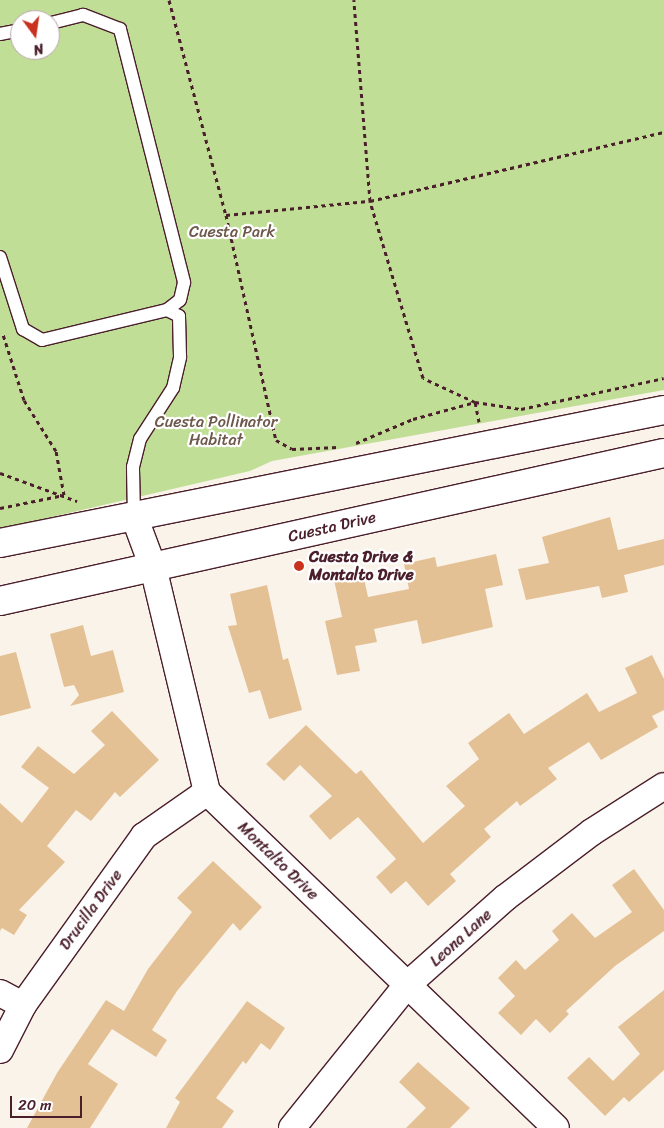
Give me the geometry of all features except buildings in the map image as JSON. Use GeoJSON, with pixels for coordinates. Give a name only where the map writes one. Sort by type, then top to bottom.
{"type":"FeatureCollection","features":[{"type":"Feature","properties":{"kind":"main road"},"geometry":{"type":"LineString","coordinates":[[0,543],[664,410]]}},
{"type":"Feature","properties":{"kind":"main road","name":"Cuesta Drive"},"geometry":{"type":"LineString","coordinates":[[0,601],[664,453]]}},
{"type":"Feature","properties":{"kind":"street"},"geometry":{"type":"LineString","coordinates":[[134,516],[153,567],[207,792]]}},
{"type":"Feature","properties":{"kind":"street","name":"Leona Lane"},"geometry":{"type":"LineString","coordinates":[[292,1128],[407,985],[505,898],[592,832],[664,786]]}},
{"type":"Feature","properties":{"kind":"street","name":"Montalto Drive"},"geometry":{"type":"LineString","coordinates":[[207,792],[556,1128]]}},
{"type":"Feature","properties":{"kind":"street","name":"Drucilla Drive"},"geometry":{"type":"LineString","coordinates":[[0,1050],[22,1005],[144,836],[207,792]]}},
{"type":"Feature","properties":{"kind":"street"},"geometry":{"type":"LineString","coordinates":[[0,992],[22,1005]]}},
{"type":"Feature","properties":{"kind":"lane"},"geometry":{"type":"LineString","coordinates":[[0,257],[23,329],[42,340],[167,310],[180,300],[184,282],[120,29],[83,15],[60,21]]}},
{"type":"Feature","properties":{"kind":"lane"},"geometry":{"type":"LineString","coordinates":[[134,516],[133,467],[140,439],[173,388],[180,357],[178,316],[167,310]]}},
{"type":"Feature","properties":{"kind":"path"},"geometry":{"type":"LineString","coordinates":[[169,0],[226,215],[276,440],[292,449],[348,446],[413,419],[475,402]]}},
{"type":"Feature","properties":{"kind":"path"},"geometry":{"type":"LineString","coordinates":[[354,0],[370,201],[423,378],[475,402],[521,409],[664,378]]}},
{"type":"Feature","properties":{"kind":"path"},"geometry":{"type":"LineString","coordinates":[[226,215],[370,201],[664,132]]}},
{"type":"Feature","properties":{"kind":"path"},"geometry":{"type":"LineString","coordinates":[[0,324],[24,400],[56,451],[64,495]]}},
{"type":"Feature","properties":{"kind":"path"},"geometry":{"type":"LineString","coordinates":[[475,402],[481,431]]}},
{"type":"Feature","properties":{"kind":"path"},"geometry":{"type":"LineString","coordinates":[[0,473],[81,502]]}},
{"type":"Feature","properties":{"kind":"path"},"geometry":{"type":"LineString","coordinates":[[0,508],[64,495]]}},
{"type":"Feature","properties":{"kind":"green space","name":"Cuesta Park"},"geometry":{"type":"Polygon","coordinates":[[[0,0],[664,0],[664,390],[272,461],[250,471],[0,529],[0,0]]]}},
{"type":"Feature","properties":{"kind":"place","name":"Cuesta Drive & Montalto Drive"},"geometry":{"type":"Point","coordinates":[299,566]}},
{"type":"Feature","properties":{"kind":"park label","name":"Cuesta Pollinator Habitat"},"geometry":{"type":"Point","coordinates":[216,431]}}]}
